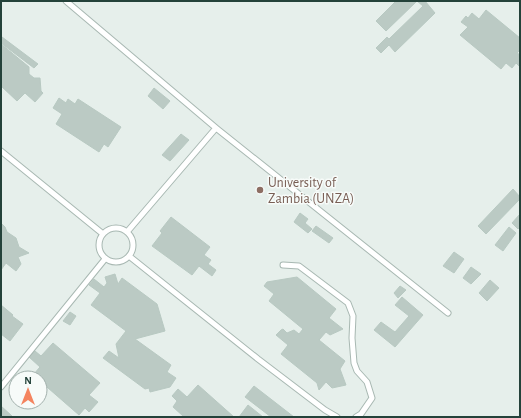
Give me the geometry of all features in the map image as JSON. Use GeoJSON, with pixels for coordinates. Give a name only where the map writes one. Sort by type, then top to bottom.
{"type":"FeatureCollection","features":[{"type":"Feature","properties":{"kind":"lane"},"geometry":{"type":"LineString","coordinates":[[66,1],[216,128],[448,313]]}},
{"type":"Feature","properties":{"kind":"lane"},"geometry":{"type":"LineString","coordinates":[[127,232],[216,128]]}},
{"type":"Feature","properties":{"kind":"lane"},"geometry":{"type":"LineString","coordinates":[[1,152],[103,234]]}},
{"type":"Feature","properties":{"kind":"lane"},"geometry":{"type":"LineString","coordinates":[[119,228],[127,232],[132,240],[133,248],[129,256],[122,261],[113,262],[105,258],[100,251],[99,242],[103,234],[110,229],[119,228]]}},
{"type":"Feature","properties":{"kind":"lane"},"geometry":{"type":"LineString","coordinates":[[129,256],[258,359],[325,410],[337,417]]}},
{"type":"Feature","properties":{"kind":"lane"},"geometry":{"type":"LineString","coordinates":[[1,387],[105,258]]}},
{"type":"Feature","properties":{"kind":"lane"},"geometry":{"type":"LineString","coordinates":[[283,265],[299,266],[348,303],[353,316],[352,338],[354,363],[357,371],[367,382],[372,398],[356,417]]}},
{"type":"Feature","properties":{"kind":"building"},"geometry":{"type":"Polygon","coordinates":[[[396,1],[417,1],[386,31],[376,21],[396,1]]]}},
{"type":"Feature","properties":{"kind":"building"},"geometry":{"type":"Polygon","coordinates":[[[417,1],[425,1],[435,13],[395,52],[389,45],[381,53],[376,48],[387,37],[389,39],[423,6],[417,1]]]}},
{"type":"Feature","properties":{"kind":"building"},"geometry":{"type":"Polygon","coordinates":[[[486,10],[520,38],[520,50],[517,53],[520,55],[520,67],[516,63],[512,68],[506,63],[501,69],[460,35],[468,27],[461,22],[466,16],[468,18],[472,13],[479,19],[486,10]]]}},
{"type":"Feature","properties":{"kind":"building"},"geometry":{"type":"Polygon","coordinates":[[[2,37],[38,64],[34,68],[1,43],[2,37]]]}},
{"type":"Feature","properties":{"kind":"building"},"geometry":{"type":"Polygon","coordinates":[[[1,44],[29,67],[29,74],[34,78],[40,78],[41,91],[43,93],[35,102],[25,93],[17,101],[1,86],[1,44]]]}},
{"type":"Feature","properties":{"kind":"building"},"geometry":{"type":"Polygon","coordinates":[[[154,88],[170,101],[163,109],[148,96],[154,88]]]}},
{"type":"Feature","properties":{"kind":"building"},"geometry":{"type":"Polygon","coordinates":[[[59,98],[66,103],[68,99],[75,104],[78,99],[121,127],[108,147],[104,144],[99,152],[56,124],[62,114],[53,108],[59,98]]]}},
{"type":"Feature","properties":{"kind":"building"},"geometry":{"type":"Polygon","coordinates":[[[181,134],[189,140],[170,161],[162,155],[181,134]]]}},
{"type":"Feature","properties":{"kind":"building"},"geometry":{"type":"Polygon","coordinates":[[[513,189],[520,199],[486,234],[478,226],[513,189]]]}},
{"type":"Feature","properties":{"kind":"building"},"geometry":{"type":"Polygon","coordinates":[[[300,213],[308,219],[305,223],[312,229],[308,233],[294,222],[300,213]]]}},
{"type":"Feature","properties":{"kind":"building"},"geometry":{"type":"Polygon","coordinates":[[[520,214],[520,227],[518,229],[512,223],[520,214]]]}},
{"type":"Feature","properties":{"kind":"building"},"geometry":{"type":"Polygon","coordinates":[[[171,217],[210,247],[204,255],[211,260],[208,264],[216,270],[212,276],[199,266],[192,275],[152,246],[162,233],[160,231],[171,217]]]}},
{"type":"Feature","properties":{"kind":"building"},"geometry":{"type":"Polygon","coordinates":[[[1,223],[7,232],[16,238],[19,247],[29,253],[18,257],[21,264],[16,271],[6,263],[1,270],[1,223]]]}},
{"type":"Feature","properties":{"kind":"building"},"geometry":{"type":"Polygon","coordinates":[[[316,226],[333,238],[329,243],[312,231],[316,226]]]}},
{"type":"Feature","properties":{"kind":"building"},"geometry":{"type":"Polygon","coordinates":[[[509,227],[516,233],[503,251],[495,245],[509,227]]]}},
{"type":"Feature","properties":{"kind":"building"},"geometry":{"type":"Polygon","coordinates":[[[454,252],[464,259],[454,273],[443,266],[454,252]]]}},
{"type":"Feature","properties":{"kind":"building"},"geometry":{"type":"Polygon","coordinates":[[[471,267],[481,274],[471,284],[463,278],[471,267]]]}},
{"type":"Feature","properties":{"kind":"building"},"geometry":{"type":"Polygon","coordinates":[[[115,274],[118,284],[122,278],[157,304],[165,331],[135,339],[171,365],[167,372],[176,378],[170,387],[150,392],[149,388],[145,389],[103,358],[109,351],[119,358],[116,344],[126,331],[91,305],[100,293],[89,285],[94,279],[104,287],[107,283],[105,277],[115,274]]]}},
{"type":"Feature","properties":{"kind":"building"},"geometry":{"type":"Polygon","coordinates":[[[297,277],[336,309],[329,318],[343,329],[330,335],[326,332],[319,340],[345,361],[340,369],[346,385],[332,388],[326,382],[319,390],[317,383],[281,354],[288,345],[276,335],[283,329],[287,333],[294,330],[299,334],[303,329],[269,301],[274,294],[264,286],[267,282],[297,277]]]}},
{"type":"Feature","properties":{"kind":"building"},"geometry":{"type":"Polygon","coordinates":[[[490,280],[499,288],[487,301],[479,293],[490,280]]]}},
{"type":"Feature","properties":{"kind":"building"},"geometry":{"type":"Polygon","coordinates":[[[400,286],[406,290],[398,298],[394,293],[400,286]]]}},
{"type":"Feature","properties":{"kind":"building"},"geometry":{"type":"Polygon","coordinates":[[[402,297],[423,315],[395,347],[374,330],[381,322],[395,332],[409,316],[395,305],[402,297]]]}},
{"type":"Feature","properties":{"kind":"building"},"geometry":{"type":"Polygon","coordinates":[[[1,305],[23,324],[10,341],[1,334],[1,305]]]}},
{"type":"Feature","properties":{"kind":"building"},"geometry":{"type":"Polygon","coordinates":[[[70,312],[76,316],[70,325],[63,321],[70,312]]]}},
{"type":"Feature","properties":{"kind":"building"},"geometry":{"type":"Polygon","coordinates":[[[53,343],[100,383],[89,395],[98,402],[89,412],[85,408],[79,415],[48,388],[48,370],[37,370],[40,367],[29,357],[35,351],[41,356],[53,343]]]}},
{"type":"Feature","properties":{"kind":"building"},"geometry":{"type":"Polygon","coordinates":[[[198,385],[234,417],[183,417],[173,407],[177,401],[172,396],[178,389],[187,397],[198,385]]]}},
{"type":"Feature","properties":{"kind":"building"},"geometry":{"type":"Polygon","coordinates":[[[254,386],[294,417],[271,417],[245,397],[254,386]]]}},
{"type":"Feature","properties":{"kind":"building"},"geometry":{"type":"Polygon","coordinates":[[[248,405],[263,417],[239,417],[248,405]]]}},
{"type":"Feature","properties":{"kind":"building"},"geometry":{"type":"Polygon","coordinates":[[[1,406],[12,416],[11,417],[1,417],[1,406]]]}},
{"type":"Feature","properties":{"kind":"place","name":"University of Zambia (UNZA)"},"geometry":{"type":"Point","coordinates":[260,190]}}]}
